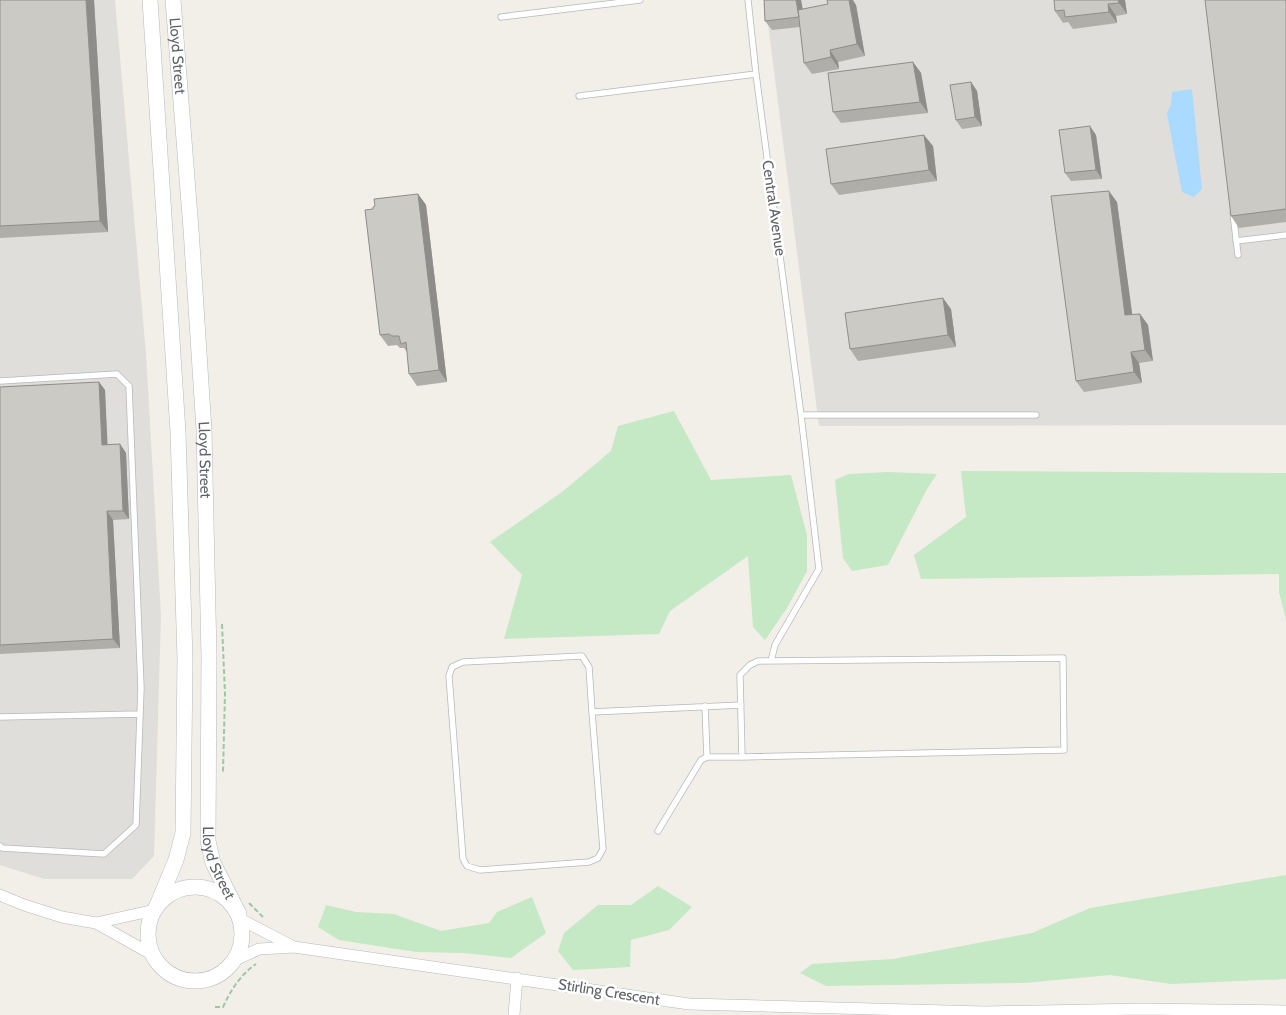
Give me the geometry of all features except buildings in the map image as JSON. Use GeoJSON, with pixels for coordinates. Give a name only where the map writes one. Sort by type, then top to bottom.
{"type":"FeatureCollection","features":[{"type":"Feature","properties":{"kind":"main road","name":"Lloyd Street"},"geometry":{"type":"LineString","coordinates":[[150,0],[178,432],[185,659],[183,833],[176,860],[155,909]]}},
{"type":"Feature","properties":{"kind":"main road","name":"Lloyd Street"},"geometry":{"type":"LineString","coordinates":[[173,0],[204,430],[209,656],[208,841],[213,863],[240,916]]}},
{"type":"Feature","properties":{"kind":"main road"},"geometry":{"type":"LineString","coordinates":[[192,887],[206,888],[220,893],[231,902],[240,916],[243,930],[242,941],[235,960],[225,971],[214,978],[201,981],[188,981],[176,978],[165,971],[153,955],[149,944],[148,932],[155,909],[166,897],[178,890],[192,887]]}},
{"type":"Feature","properties":{"kind":"street"},"geometry":{"type":"LineString","coordinates":[[0,895],[62,917],[96,923],[153,955]]}},
{"type":"Feature","properties":{"kind":"street"},"geometry":{"type":"LineString","coordinates":[[96,923],[155,909]]}},
{"type":"Feature","properties":{"kind":"street","name":"Stirling Crescent"},"geometry":{"type":"LineString","coordinates":[[240,916],[294,947]]}},
{"type":"Feature","properties":{"kind":"street","name":"Stirling Crescent"},"geometry":{"type":"LineString","coordinates":[[235,960],[259,949],[294,947],[689,1004],[985,1012],[1141,1009],[1286,1011]]}},
{"type":"Feature","properties":{"kind":"street"},"geometry":{"type":"LineString","coordinates":[[514,1015],[517,978]]}},
{"type":"Feature","properties":{"kind":"lane"},"geometry":{"type":"LineString","coordinates":[[501,17],[640,0]]}},
{"type":"Feature","properties":{"kind":"lane","name":"Central Avenue"},"geometry":{"type":"LineString","coordinates":[[748,0],[756,74],[802,415],[819,569],[775,645],[771,661]]}},
{"type":"Feature","properties":{"kind":"lane"},"geometry":{"type":"LineString","coordinates":[[579,96],[756,74]]}},
{"type":"Feature","properties":{"kind":"lane"},"geometry":{"type":"LineString","coordinates":[[1232,203],[1238,255]]}},
{"type":"Feature","properties":{"kind":"lane"},"geometry":{"type":"LineString","coordinates":[[1236,241],[1286,235]]}},
{"type":"Feature","properties":{"kind":"lane"},"geometry":{"type":"LineString","coordinates":[[0,381],[117,374],[129,386],[141,688],[136,825],[104,854],[2,848],[0,846]]}},
{"type":"Feature","properties":{"kind":"lane"},"geometry":{"type":"LineString","coordinates":[[802,415],[1036,415]]}},
{"type":"Feature","properties":{"kind":"lane"},"geometry":{"type":"LineString","coordinates":[[582,656],[589,667],[592,712],[603,849],[598,858],[589,862],[480,870],[467,866],[463,859],[449,676],[452,667],[462,662],[582,656]]}},
{"type":"Feature","properties":{"kind":"lane"},"geometry":{"type":"LineString","coordinates":[[658,831],[701,760],[707,757],[742,757],[1064,750],[1063,658],[758,661],[750,665],[740,675],[742,757]]}},
{"type":"Feature","properties":{"kind":"lane"},"geometry":{"type":"LineString","coordinates":[[592,712],[741,705]]}},
{"type":"Feature","properties":{"kind":"lane"},"geometry":{"type":"LineString","coordinates":[[705,706],[707,757]]}},
{"type":"Feature","properties":{"kind":"lane"},"geometry":{"type":"LineString","coordinates":[[0,718],[140,714]]}},
{"type":"Feature","properties":{"kind":"shaded area"},"geometry":{"type":"Polygon","coordinates":[[[0,0],[115,0],[146,354],[161,615],[154,856],[132,879],[44,879],[0,865],[0,0]]]}},
{"type":"Feature","properties":{"kind":"shaded area"},"geometry":{"type":"Polygon","coordinates":[[[765,0],[1286,0],[1286,425],[819,426],[765,0]]]}},
{"type":"Feature","properties":{"kind":"green space"},"geometry":{"type":"Polygon","coordinates":[[[674,411],[711,480],[791,475],[807,535],[807,571],[787,608],[765,640],[753,627],[748,556],[670,611],[659,634],[504,639],[522,575],[490,542],[562,492],[611,451],[618,426],[674,411]]]}},
{"type":"Feature","properties":{"kind":"green space"},"geometry":{"type":"Polygon","coordinates":[[[961,471],[1286,473],[1286,620],[1279,592],[1279,574],[921,579],[914,555],[966,517],[961,471]]]}},
{"type":"Feature","properties":{"kind":"green space"},"geometry":{"type":"Polygon","coordinates":[[[888,472],[937,474],[927,489],[888,565],[852,571],[843,558],[835,480],[849,474],[888,472]]]}},
{"type":"Feature","properties":{"kind":"green space"},"geometry":{"type":"Polygon","coordinates":[[[1286,875],[1286,979],[1171,984],[1110,975],[1024,983],[826,986],[800,973],[812,964],[893,959],[1032,933],[1090,908],[1286,875]]]}},
{"type":"Feature","properties":{"kind":"green space"},"geometry":{"type":"Polygon","coordinates":[[[658,886],[692,907],[669,930],[631,940],[630,967],[573,970],[558,951],[564,933],[598,905],[631,905],[658,886]]]}},
{"type":"Feature","properties":{"kind":"green space"},"geometry":{"type":"Polygon","coordinates":[[[532,897],[546,933],[511,958],[464,953],[416,952],[339,940],[318,927],[326,905],[356,912],[394,914],[441,931],[489,923],[497,912],[532,897]]]}},
{"type":"Feature","properties":{"kind":"water"},"geometry":{"type":"Polygon","coordinates":[[[1192,89],[1202,189],[1194,197],[1182,192],[1167,114],[1171,104],[1172,92],[1192,89]]]}}]}
